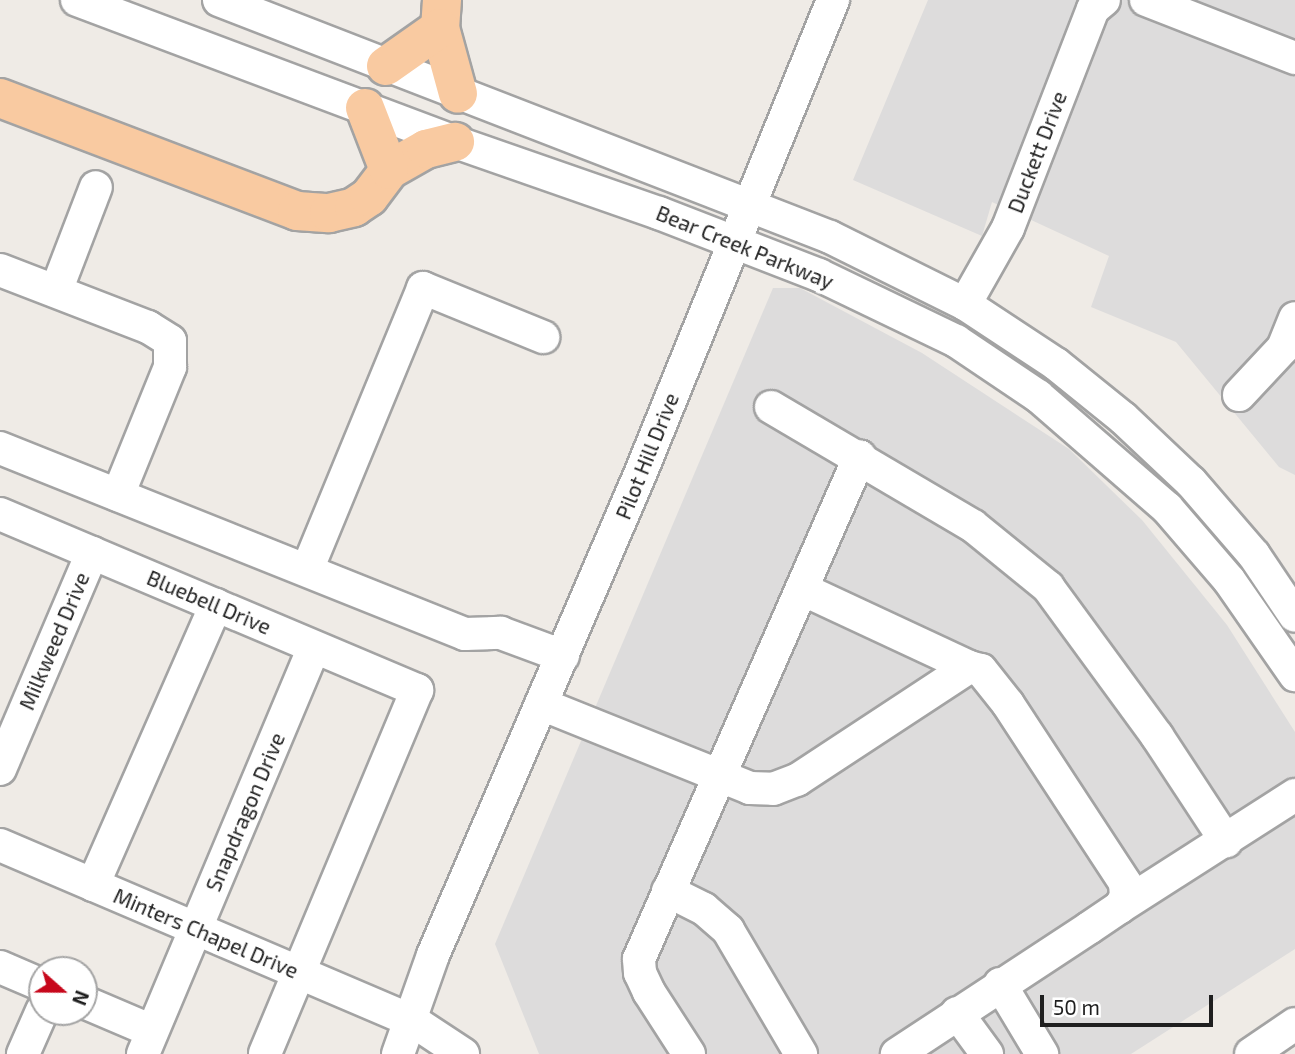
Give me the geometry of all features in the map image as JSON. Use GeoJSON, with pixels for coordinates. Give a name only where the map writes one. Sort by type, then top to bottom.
{"type":"FeatureCollection","features":[{"type":"Feature","properties":{"kind":"main road"},"geometry":{"type":"LineString","coordinates":[[386,66],[441,14]]}},
{"type":"Feature","properties":{"kind":"main road"},"geometry":{"type":"LineString","coordinates":[[441,14],[458,94]]}},
{"type":"Feature","properties":{"kind":"main road"},"geometry":{"type":"LineString","coordinates":[[0,98],[297,211],[329,213],[354,207],[369,197],[389,170],[426,149],[456,142]]}},
{"type":"Feature","properties":{"kind":"main road"},"geometry":{"type":"LineString","coordinates":[[365,108],[389,170]]}},
{"type":"Feature","properties":{"kind":"street","name":"Bear Creek Parkway"},"geometry":{"type":"LineString","coordinates":[[77,0],[456,142],[733,241],[819,275],[956,341],[1038,396],[1167,508],[1229,580],[1295,675]]}},
{"type":"Feature","properties":{"kind":"street","name":"Bear Creek Parkway"},"geometry":{"type":"LineString","coordinates":[[219,0],[830,237],[965,304],[1056,364],[1123,418],[1191,482],[1254,555],[1295,616]]}},
{"type":"Feature","properties":{"kind":"street","name":"Pilot Hill Drive"},"geometry":{"type":"LineString","coordinates":[[398,1054],[413,1021],[433,955],[562,656],[833,0]]}},
{"type":"Feature","properties":{"kind":"street","name":"Duckett Drive"},"geometry":{"type":"LineString","coordinates":[[965,304],[1008,228],[1093,9],[1104,0]]}},
{"type":"Feature","properties":{"kind":"street"},"geometry":{"type":"LineString","coordinates":[[1146,0],[1295,58]]}},
{"type":"Feature","properties":{"kind":"street"},"geometry":{"type":"LineString","coordinates":[[56,291],[96,187]]}},
{"type":"Feature","properties":{"kind":"street"},"geometry":{"type":"LineString","coordinates":[[0,270],[148,327],[170,341],[170,367],[118,495]]}},
{"type":"Feature","properties":{"kind":"street"},"geometry":{"type":"LineString","coordinates":[[307,570],[423,288],[543,337]]}},
{"type":"Feature","properties":{"kind":"street"},"geometry":{"type":"LineString","coordinates":[[1239,395],[1283,348],[1295,318]]}},
{"type":"Feature","properties":{"kind":"street"},"geometry":{"type":"LineString","coordinates":[[771,407],[860,456],[973,526],[1048,587],[1164,746],[1226,841]]}},
{"type":"Feature","properties":{"kind":"street"},"geometry":{"type":"LineString","coordinates":[[0,448],[465,634],[501,633],[562,656]]}},
{"type":"Feature","properties":{"kind":"street"},"geometry":{"type":"LineString","coordinates":[[689,1054],[640,973],[639,959],[860,456]]}},
{"type":"Feature","properties":{"kind":"street","name":"Bluebell Drive"},"geometry":{"type":"LineString","coordinates":[[0,514],[417,691],[299,972]]}},
{"type":"Feature","properties":{"kind":"street","name":"Milkweed Drive"},"geometry":{"type":"LineString","coordinates":[[0,769],[92,553]]}},
{"type":"Feature","properties":{"kind":"street"},"geometry":{"type":"LineString","coordinates":[[802,589],[969,667],[981,670],[1008,704],[1125,883],[1126,897],[1120,907]]}},
{"type":"Feature","properties":{"kind":"street"},"geometry":{"type":"LineString","coordinates":[[93,884],[216,605]]}},
{"type":"Feature","properties":{"kind":"street","name":"Snapdragon Drive"},"geometry":{"type":"LineString","coordinates":[[147,1043],[314,648]]}},
{"type":"Feature","properties":{"kind":"street"},"geometry":{"type":"LineString","coordinates":[[541,704],[750,788],[773,789],[797,780],[969,667]]}},
{"type":"Feature","properties":{"kind":"street"},"geometry":{"type":"LineString","coordinates":[[897,1054],[1002,983],[1295,795]]}},
{"type":"Feature","properties":{"kind":"street","name":"Minters Chapel Drive"},"geometry":{"type":"LineString","coordinates":[[0,845],[413,1021],[463,1054]]}},
{"type":"Feature","properties":{"kind":"street"},"geometry":{"type":"LineString","coordinates":[[668,891],[704,909],[727,930],[801,1054]]}},
{"type":"Feature","properties":{"kind":"street"},"geometry":{"type":"LineString","coordinates":[[0,967],[28,979]]}},
{"type":"Feature","properties":{"kind":"street"},"geometry":{"type":"LineString","coordinates":[[265,1054],[299,972]]}},
{"type":"Feature","properties":{"kind":"street"},"geometry":{"type":"LineString","coordinates":[[1002,983],[1042,1054]]}},
{"type":"Feature","properties":{"kind":"street"},"geometry":{"type":"LineString","coordinates":[[98,1011],[147,1043]]}},
{"type":"Feature","properties":{"kind":"street"},"geometry":{"type":"LineString","coordinates":[[957,1013],[987,1054]]}},
{"type":"Feature","properties":{"kind":"street"},"geometry":{"type":"LineString","coordinates":[[1251,1054],[1295,1024]]}},
{"type":"Feature","properties":{"kind":"street"},"geometry":{"type":"LineString","coordinates":[[23,1054],[35,1026]]}},
{"type":"Feature","properties":{"kind":"shaded area"},"geometry":{"type":"Polygon","coordinates":[[[928,0],[1295,0],[1295,475],[1279,467],[1176,342],[1091,307],[1109,256],[992,202],[982,236],[853,180],[928,0]]]}},
{"type":"Feature","properties":{"kind":"shaded area"},"geometry":{"type":"Polygon","coordinates":[[[773,288],[800,288],[922,353],[1069,449],[1142,520],[1227,625],[1295,732],[1295,949],[1131,1054],[539,1054],[495,944],[773,288]]]}}]}
